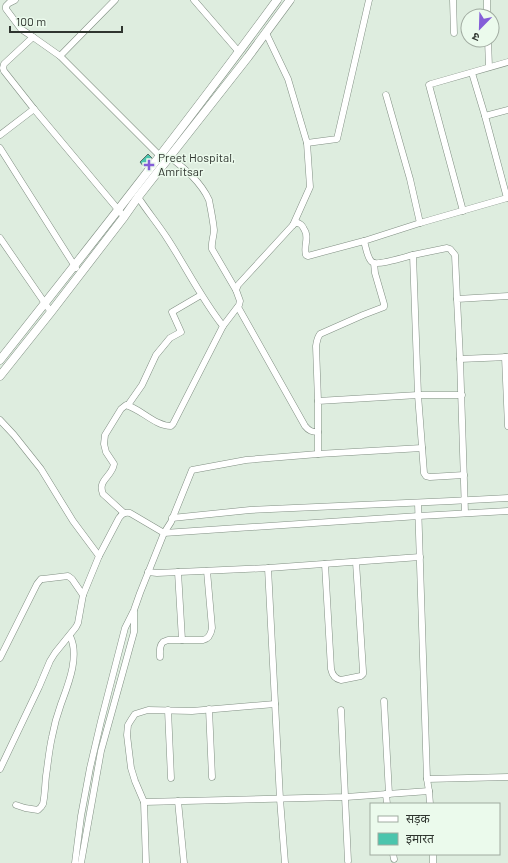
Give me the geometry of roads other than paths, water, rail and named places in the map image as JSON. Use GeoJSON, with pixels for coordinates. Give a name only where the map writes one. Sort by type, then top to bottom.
{"type":"FeatureCollection","features":[{"type":"Feature","properties":{"kind":"street"},"geometry":{"type":"LineString","coordinates":[[0,10],[15,0]]}},
{"type":"Feature","properties":{"kind":"street"},"geometry":{"type":"LineString","coordinates":[[60,56],[115,0]]}},
{"type":"Feature","properties":{"kind":"street"},"geometry":{"type":"LineString","coordinates":[[194,0],[239,52]]}},
{"type":"Feature","properties":{"kind":"street"},"geometry":{"type":"LineString","coordinates":[[0,360],[160,156],[277,0],[288,3],[51,312],[0,376]]}},
{"type":"Feature","properties":{"kind":"street"},"geometry":{"type":"LineString","coordinates":[[306,143],[337,139],[369,0]]}},
{"type":"Feature","properties":{"kind":"street"},"geometry":{"type":"LineString","coordinates":[[453,0],[454,33]]}},
{"type":"Feature","properties":{"kind":"street"},"geometry":{"type":"LineString","coordinates":[[6,6],[7,11],[21,29],[60,56],[160,156]]}},
{"type":"Feature","properties":{"kind":"street"},"geometry":{"type":"LineString","coordinates":[[236,290],[238,285],[293,225],[310,187],[306,143],[288,79],[266,33]]}},
{"type":"Feature","properties":{"kind":"street"},"geometry":{"type":"LineString","coordinates":[[33,37],[4,64],[3,68],[34,109],[124,217]]}},
{"type":"Feature","properties":{"kind":"street"},"geometry":{"type":"LineString","coordinates":[[488,48],[489,68]]}},
{"type":"Feature","properties":{"kind":"street"},"geometry":{"type":"LineString","coordinates":[[463,211],[430,85],[508,62]]}},
{"type":"Feature","properties":{"kind":"street"},"geometry":{"type":"LineString","coordinates":[[293,225],[296,222],[300,224],[307,233],[305,252],[308,256],[364,241],[507,198],[472,73]]}},
{"type":"Feature","properties":{"kind":"street"},"geometry":{"type":"LineString","coordinates":[[386,95],[410,179],[420,223]]}},
{"type":"Feature","properties":{"kind":"street"},"geometry":{"type":"LineString","coordinates":[[0,135],[34,109]]}},
{"type":"Feature","properties":{"kind":"street"},"geometry":{"type":"LineString","coordinates":[[485,116],[508,110]]}},
{"type":"Feature","properties":{"kind":"street"},"geometry":{"type":"LineString","coordinates":[[0,148],[80,274]]}},
{"type":"Feature","properties":{"kind":"street"},"geometry":{"type":"LineString","coordinates":[[128,405],[147,417],[164,425],[171,426],[175,421],[223,326],[238,308],[240,303],[236,290],[211,246],[214,229],[209,200],[196,181],[170,157]]}},
{"type":"Feature","properties":{"kind":"street"},"geometry":{"type":"LineString","coordinates":[[138,198],[167,238],[213,314],[223,326]]}},
{"type":"Feature","properties":{"kind":"street"},"geometry":{"type":"LineString","coordinates":[[0,238],[51,312]]}},
{"type":"Feature","properties":{"kind":"street"},"geometry":{"type":"LineString","coordinates":[[318,454],[316,346],[318,337],[320,334],[345,322],[384,307],[375,273],[374,263],[369,258],[364,241]]}},
{"type":"Feature","properties":{"kind":"street"},"geometry":{"type":"LineString","coordinates":[[374,263],[380,263],[447,248],[450,249],[455,255],[466,514]]}},
{"type":"Feature","properties":{"kind":"street"},"geometry":{"type":"LineString","coordinates":[[413,255],[418,396],[424,473],[426,476],[430,477],[464,475]]}},
{"type":"Feature","properties":{"kind":"street"},"geometry":{"type":"LineString","coordinates":[[201,295],[172,312],[181,332],[170,338],[156,355],[142,385],[128,405],[121,409],[105,435],[104,444],[106,452],[114,464],[112,472],[101,486],[103,494],[124,513],[130,513],[164,533],[508,511]]}},
{"type":"Feature","properties":{"kind":"street"},"geometry":{"type":"LineString","coordinates":[[457,299],[508,296]]}},
{"type":"Feature","properties":{"kind":"street"},"geometry":{"type":"LineString","coordinates":[[238,308],[305,426],[309,431],[318,432]]}},
{"type":"Feature","properties":{"kind":"street"},"geometry":{"type":"LineString","coordinates":[[460,359],[506,357],[508,426]]}},
{"type":"Feature","properties":{"kind":"street"},"geometry":{"type":"LineString","coordinates":[[318,401],[462,395]]}},
{"type":"Feature","properties":{"kind":"street"},"geometry":{"type":"LineString","coordinates":[[0,420],[41,469],[73,521],[99,556]]}},
{"type":"Feature","properties":{"kind":"street"},"geometry":{"type":"LineString","coordinates":[[75,863],[81,816],[90,768],[125,628],[134,610],[164,533],[171,522],[192,470],[246,460],[422,448]]}},
{"type":"Feature","properties":{"kind":"street"},"geometry":{"type":"LineString","coordinates":[[172,518],[250,510],[508,498]]}},
{"type":"Feature","properties":{"kind":"street"},"geometry":{"type":"LineString","coordinates":[[418,503],[427,779],[430,803]]}},
{"type":"Feature","properties":{"kind":"street"},"geometry":{"type":"LineString","coordinates":[[0,769],[50,661],[74,631],[78,623],[83,595],[99,556],[119,518],[124,513]]}},
{"type":"Feature","properties":{"kind":"street"},"geometry":{"type":"LineString","coordinates":[[148,572],[268,568],[420,557]]}},
{"type":"Feature","properties":{"kind":"street"},"geometry":{"type":"LineString","coordinates":[[325,564],[331,668],[333,674],[338,680],[341,680],[361,676],[363,674],[356,562]]}},
{"type":"Feature","properties":{"kind":"street"},"geometry":{"type":"LineString","coordinates":[[268,568],[280,799],[285,863]]}},
{"type":"Feature","properties":{"kind":"street"},"geometry":{"type":"LineString","coordinates":[[160,657],[160,645],[168,640],[203,640],[208,638],[211,631],[208,571]]}},
{"type":"Feature","properties":{"kind":"street"},"geometry":{"type":"LineString","coordinates":[[178,572],[182,640]]}},
{"type":"Feature","properties":{"kind":"street"},"geometry":{"type":"LineString","coordinates":[[0,658],[37,584],[41,579],[68,576],[72,579],[83,595]]}},
{"type":"Feature","properties":{"kind":"street"},"geometry":{"type":"LineString","coordinates":[[81,863],[101,750],[134,632],[134,610]]}},
{"type":"Feature","properties":{"kind":"street"},"geometry":{"type":"LineString","coordinates":[[16,805],[38,810],[41,807],[44,798],[53,730],[70,679],[72,667],[73,646],[70,636]]}},
{"type":"Feature","properties":{"kind":"street"},"geometry":{"type":"LineString","coordinates":[[384,701],[387,803]]}},
{"type":"Feature","properties":{"kind":"street"},"geometry":{"type":"LineString","coordinates":[[146,863],[144,802],[131,768],[127,735],[128,725],[135,714],[148,710],[192,711],[275,704]]}},
{"type":"Feature","properties":{"kind":"street"},"geometry":{"type":"LineString","coordinates":[[209,709],[212,777]]}},
{"type":"Feature","properties":{"kind":"street"},"geometry":{"type":"LineString","coordinates":[[168,710],[171,778]]}},
{"type":"Feature","properties":{"kind":"street"},"geometry":{"type":"LineString","coordinates":[[341,710],[348,861]]}},
{"type":"Feature","properties":{"kind":"street"},"geometry":{"type":"LineString","coordinates":[[427,779],[508,777]]}},
{"type":"Feature","properties":{"kind":"street"},"geometry":{"type":"LineString","coordinates":[[144,802],[346,797],[429,791]]}},
{"type":"Feature","properties":{"kind":"street"},"geometry":{"type":"LineString","coordinates":[[178,801],[184,863]]}},
{"type":"Feature","properties":{"kind":"place","name":"Preet Hospital, Amritsar"},"geometry":{"type":"Point","coordinates":[149,165]}}]}
